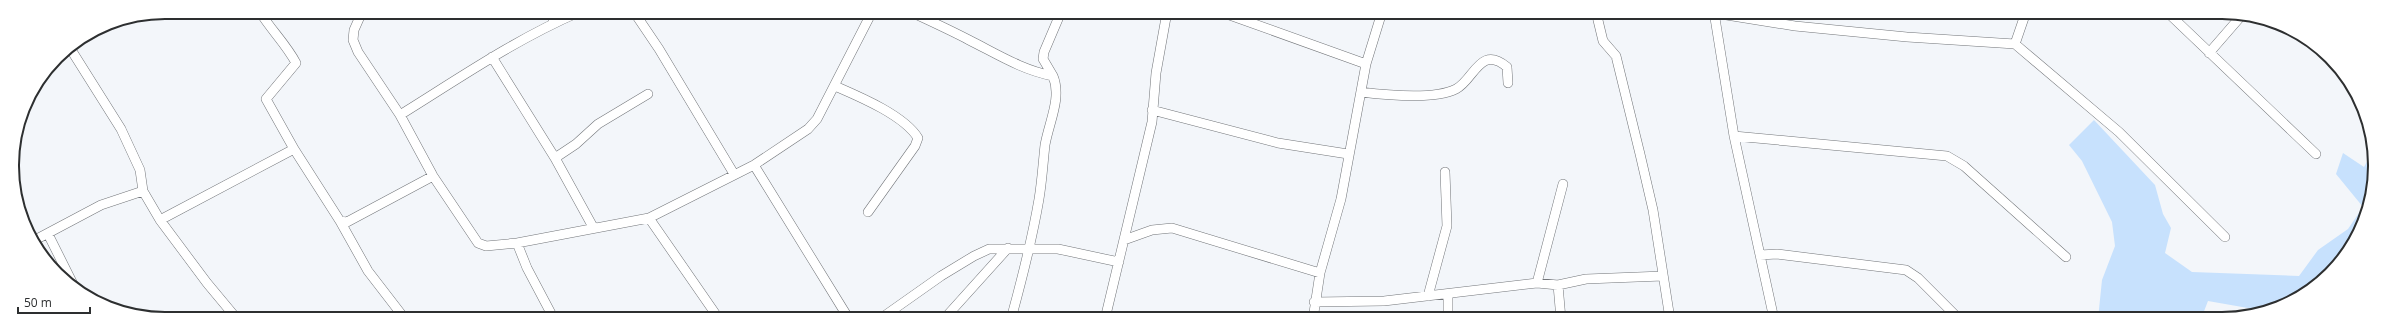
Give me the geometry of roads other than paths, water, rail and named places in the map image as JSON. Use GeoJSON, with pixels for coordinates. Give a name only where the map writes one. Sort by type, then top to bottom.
{"type":"FeatureCollection","features":[{"type":"Feature","properties":{"kind":"street"},"geometry":{"type":"LineString","coordinates":[[264,19],[271,30],[287,45],[296,63],[266,99],[294,149],[340,221],[368,271],[400,312]]}},
{"type":"Feature","properties":{"kind":"street"},"geometry":{"type":"LineString","coordinates":[[358,19],[353,40],[358,52],[400,116],[433,176],[478,243],[486,246],[518,243],[593,227],[649,218],[754,165],[808,129],[817,119],[868,19]]}},
{"type":"Feature","properties":{"kind":"street"},"geometry":{"type":"LineString","coordinates":[[400,116],[492,57],[562,19]]}},
{"type":"Feature","properties":{"kind":"street"},"geometry":{"type":"LineString","coordinates":[[639,19],[659,48],[734,174]]}},
{"type":"Feature","properties":{"kind":"street"},"geometry":{"type":"LineString","coordinates":[[926,19],[969,40],[1002,59],[1038,73],[1053,76]]}},
{"type":"Feature","properties":{"kind":"street"},"geometry":{"type":"LineString","coordinates":[[1013,312],[1029,250],[1043,175],[1045,144],[1056,95],[1053,76],[1043,59],[1044,52],[1058,19]]}},
{"type":"Feature","properties":{"kind":"street"},"geometry":{"type":"LineString","coordinates":[[1110,312],[1119,262],[1152,122],[1156,73],[1166,19]]}},
{"type":"Feature","properties":{"kind":"street"},"geometry":{"type":"LineString","coordinates":[[1241,19],[1366,64]]}},
{"type":"Feature","properties":{"kind":"street"},"geometry":{"type":"LineString","coordinates":[[1313,312],[1320,273],[1341,199],[1348,154],[1366,64],[1380,19]]}},
{"type":"Feature","properties":{"kind":"street"},"geometry":{"type":"LineString","coordinates":[[1598,19],[1603,41],[1616,56],[1653,210],[1669,312]]}},
{"type":"Feature","properties":{"kind":"street"},"geometry":{"type":"LineString","coordinates":[[1715,19],[1734,136],[1772,312]]}},
{"type":"Feature","properties":{"kind":"street"},"geometry":{"type":"LineString","coordinates":[[1751,19],[1795,26],[1907,37],[2014,44],[2119,132],[2225,237]]}},
{"type":"Feature","properties":{"kind":"street"},"geometry":{"type":"LineString","coordinates":[[2014,44],[2023,19]]}},
{"type":"Feature","properties":{"kind":"street"},"geometry":{"type":"LineString","coordinates":[[2174,19],[2208,54],[2316,154]]}},
{"type":"Feature","properties":{"kind":"street"},"geometry":{"type":"LineString","coordinates":[[2208,54],[2238,20]]}},
{"type":"Feature","properties":{"kind":"street"},"geometry":{"type":"LineString","coordinates":[[73,52],[121,129],[140,170],[143,191],[160,220],[207,283],[231,312]]}},
{"type":"Feature","properties":{"kind":"street"},"geometry":{"type":"LineString","coordinates":[[492,57],[555,158],[593,227]]}},
{"type":"Feature","properties":{"kind":"street"},"geometry":{"type":"LineString","coordinates":[[1361,92],[1420,96],[1456,89],[1477,67],[1486,60],[1501,62],[1507,67],[1508,83]]}},
{"type":"Feature","properties":{"kind":"street"},"geometry":{"type":"LineString","coordinates":[[835,86],[885,111],[914,132],[918,138],[915,146],[868,212]]}},
{"type":"Feature","properties":{"kind":"street"},"geometry":{"type":"LineString","coordinates":[[555,158],[576,144],[598,124],[648,94]]}},
{"type":"Feature","properties":{"kind":"street"},"geometry":{"type":"LineString","coordinates":[[1152,110],[1278,143],[1348,154]]}},
{"type":"Feature","properties":{"kind":"street"},"geometry":{"type":"LineString","coordinates":[[1734,136],[1946,156],[1964,166],[2066,257]]}},
{"type":"Feature","properties":{"kind":"street"},"geometry":{"type":"LineString","coordinates":[[160,220],[294,149]]}},
{"type":"Feature","properties":{"kind":"street"},"geometry":{"type":"LineString","coordinates":[[754,165],[845,312]]}},
{"type":"Feature","properties":{"kind":"street"},"geometry":{"type":"LineString","coordinates":[[1428,296],[1447,226],[1445,172]]}},
{"type":"Feature","properties":{"kind":"street"},"geometry":{"type":"LineString","coordinates":[[340,221],[347,222],[433,176]]}},
{"type":"Feature","properties":{"kind":"street"},"geometry":{"type":"LineString","coordinates":[[1537,283],[1563,184]]}},
{"type":"Feature","properties":{"kind":"street"},"geometry":{"type":"LineString","coordinates":[[39,238],[101,205],[143,191]]}},
{"type":"Feature","properties":{"kind":"street"},"geometry":{"type":"LineString","coordinates":[[649,218],[714,312]]}},
{"type":"Feature","properties":{"kind":"street"},"geometry":{"type":"LineString","coordinates":[[1124,240],[1152,230],[1172,228],[1320,273]]}},
{"type":"Feature","properties":{"kind":"street"},"geometry":{"type":"LineString","coordinates":[[48,234],[69,276]]}},
{"type":"Feature","properties":{"kind":"street"},"geometry":{"type":"LineString","coordinates":[[518,243],[527,268],[550,312]]}},
{"type":"Feature","properties":{"kind":"street"},"geometry":{"type":"LineString","coordinates":[[950,312],[1008,248]]}},
{"type":"Feature","properties":{"kind":"street"},"geometry":{"type":"LineString","coordinates":[[890,312],[974,256],[990,250],[1008,248],[1029,250],[1058,249],[1119,262]]}},
{"type":"Feature","properties":{"kind":"street"},"geometry":{"type":"LineString","coordinates":[[1760,255],[1777,254],[1906,270],[1918,278],[1952,312]]}},
{"type":"Feature","properties":{"kind":"street"},"geometry":{"type":"LineString","coordinates":[[1314,302],[1384,301],[1537,283],[1558,285],[1586,279],[1663,276]]}},
{"type":"Feature","properties":{"kind":"street"},"geometry":{"type":"LineString","coordinates":[[1558,285],[1560,312]]}},
{"type":"Feature","properties":{"kind":"street"},"geometry":{"type":"LineString","coordinates":[[1448,294],[1448,312]]}}]}
